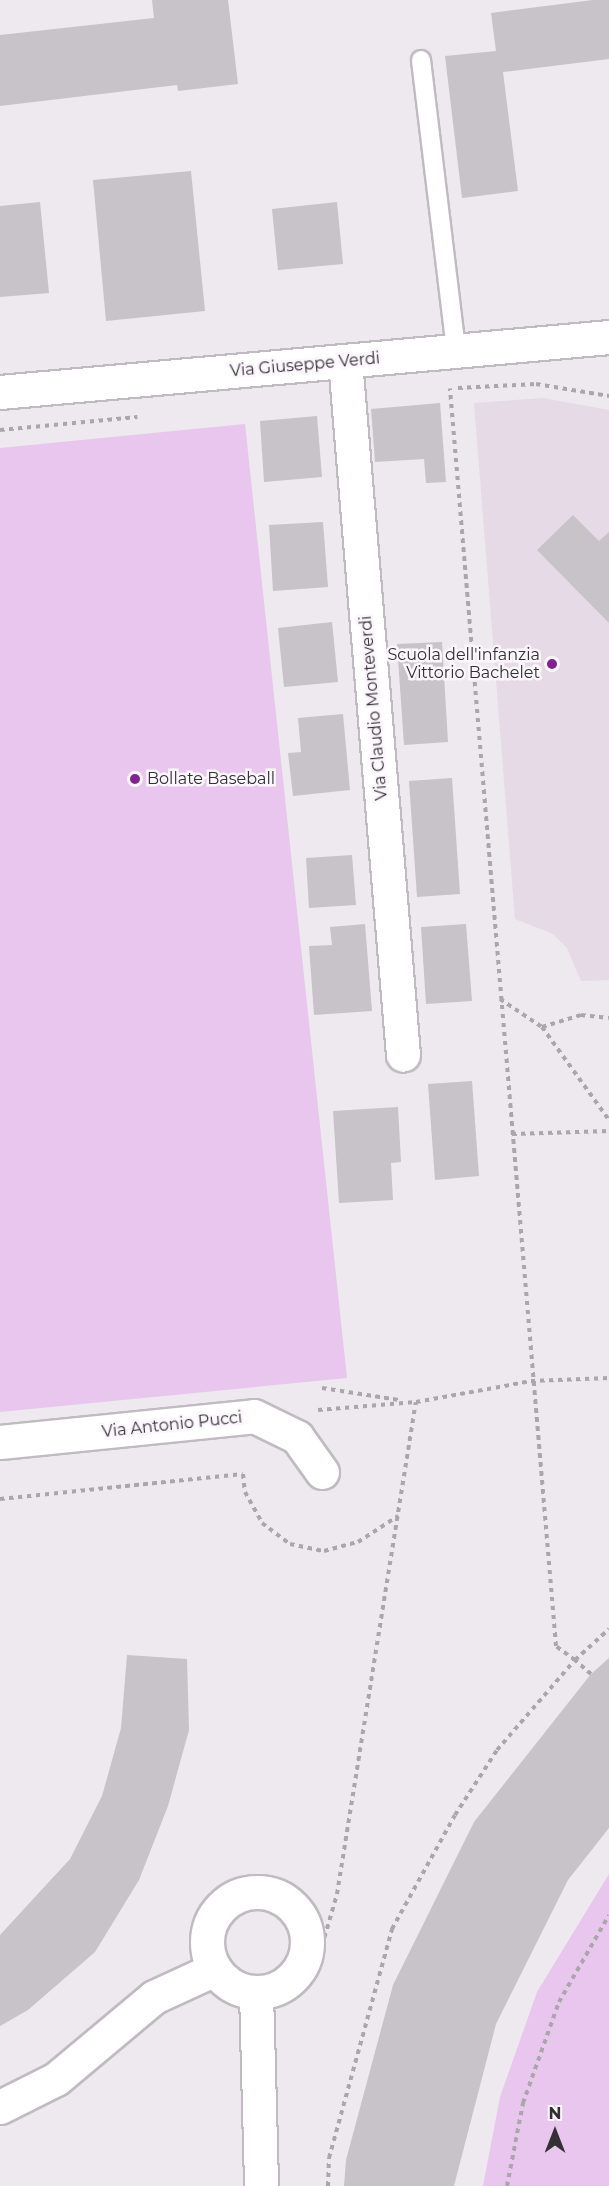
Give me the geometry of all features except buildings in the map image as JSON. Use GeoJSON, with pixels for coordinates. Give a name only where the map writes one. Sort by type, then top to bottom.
{"type":"FeatureCollection","features":[{"type":"Feature","properties":{"kind":"street","name":"Via Giuseppe Verdi"},"geometry":{"type":"LineString","coordinates":[[0,392],[609,337]]}},
{"type":"Feature","properties":{"kind":"street","name":"Via Claudio Monteverdi"},"geometry":{"type":"LineString","coordinates":[[345,361],[403,1055]]}},
{"type":"Feature","properties":{"kind":"street","name":"Via Antonio Pucci"},"geometry":{"type":"LineString","coordinates":[[0,1442],[254,1416],[297,1437],[322,1472]]}},
{"type":"Feature","properties":{"kind":"street"},"geometry":{"type":"LineString","coordinates":[[260,1891],[286,1899],[298,1911],[307,1929],[308,1947],[302,1967],[289,1981],[275,1989],[256,1992],[236,1988],[211,1954],[210,1923],[228,1900],[242,1893],[260,1891]]}},
{"type":"Feature","properties":{"kind":"street"},"geometry":{"type":"LineString","coordinates":[[0,2107],[56,2079],[154,1997],[211,1954]]}},
{"type":"Feature","properties":{"kind":"street"},"geometry":{"type":"LineString","coordinates":[[256,1992],[261,2186]]}},
{"type":"Feature","properties":{"kind":"lane"},"geometry":{"type":"LineString","coordinates":[[421,60],[456,351]]}},
{"type":"Feature","properties":{"kind":"path"},"geometry":{"type":"LineString","coordinates":[[439,389],[536,384],[609,396]]}},
{"type":"Feature","properties":{"kind":"path"},"geometry":{"type":"LineString","coordinates":[[450,388],[531,1381],[556,1646],[591,1674]]}},
{"type":"Feature","properties":{"kind":"path"},"geometry":{"type":"LineString","coordinates":[[500,999],[542,1027],[609,1120]]}},
{"type":"Feature","properties":{"kind":"path"},"geometry":{"type":"LineString","coordinates":[[542,1027],[581,1015],[609,1018]]}},
{"type":"Feature","properties":{"kind":"path"},"geometry":{"type":"LineString","coordinates":[[512,1134],[609,1131]]}},
{"type":"Feature","properties":{"kind":"path"},"geometry":{"type":"LineString","coordinates":[[322,1388],[416,1402],[531,1381],[609,1378]]}},
{"type":"Feature","properties":{"kind":"path"},"geometry":{"type":"LineString","coordinates":[[312,1410],[406,1401]]}},
{"type":"Feature","properties":{"kind":"path"},"geometry":{"type":"LineString","coordinates":[[308,1947],[322,1946],[337,1894],[416,1402]]}},
{"type":"Feature","properties":{"kind":"path"},"geometry":{"type":"LineString","coordinates":[[0,1499],[243,1474],[245,1492],[262,1523],[290,1544],[324,1551],[358,1542],[398,1516]]}},
{"type":"Feature","properties":{"kind":"path"},"geometry":{"type":"LineString","coordinates":[[328,2186],[329,2158],[392,1929],[454,1815],[497,1750],[575,1660],[609,1629]]}},
{"type":"Feature","properties":{"kind":"path"},"geometry":{"type":"LineString","coordinates":[[507,2186],[523,2103],[559,2002],[609,1915]]}},
{"type":"Feature","properties":{"kind":"shaded area","name":"Scuola dell'infanzia Vittorio Bachelet"},"geometry":{"type":"Polygon","coordinates":[[[543,398],[609,410],[609,980],[581,981],[567,948],[553,934],[515,919],[474,403],[543,398]]]}},
{"type":"Feature","properties":{"kind":"shaded area"},"geometry":{"type":"Polygon","coordinates":[[[245,424],[347,1378],[0,1412],[0,448],[245,424]]]}},
{"type":"Feature","properties":{"kind":"shaded area"},"geometry":{"type":"Polygon","coordinates":[[[609,1874],[609,2186],[483,2186],[500,2097],[537,1992],[609,1874]]]}},
{"type":"Feature","properties":{"kind":"place","name":"Scuola dell'infanzia Vittorio Bachelet"},"geometry":{"type":"Point","coordinates":[552,664]}},
{"type":"Feature","properties":{"kind":"place","name":"Bollate Baseball"},"geometry":{"type":"Point","coordinates":[135,779]}}]}
